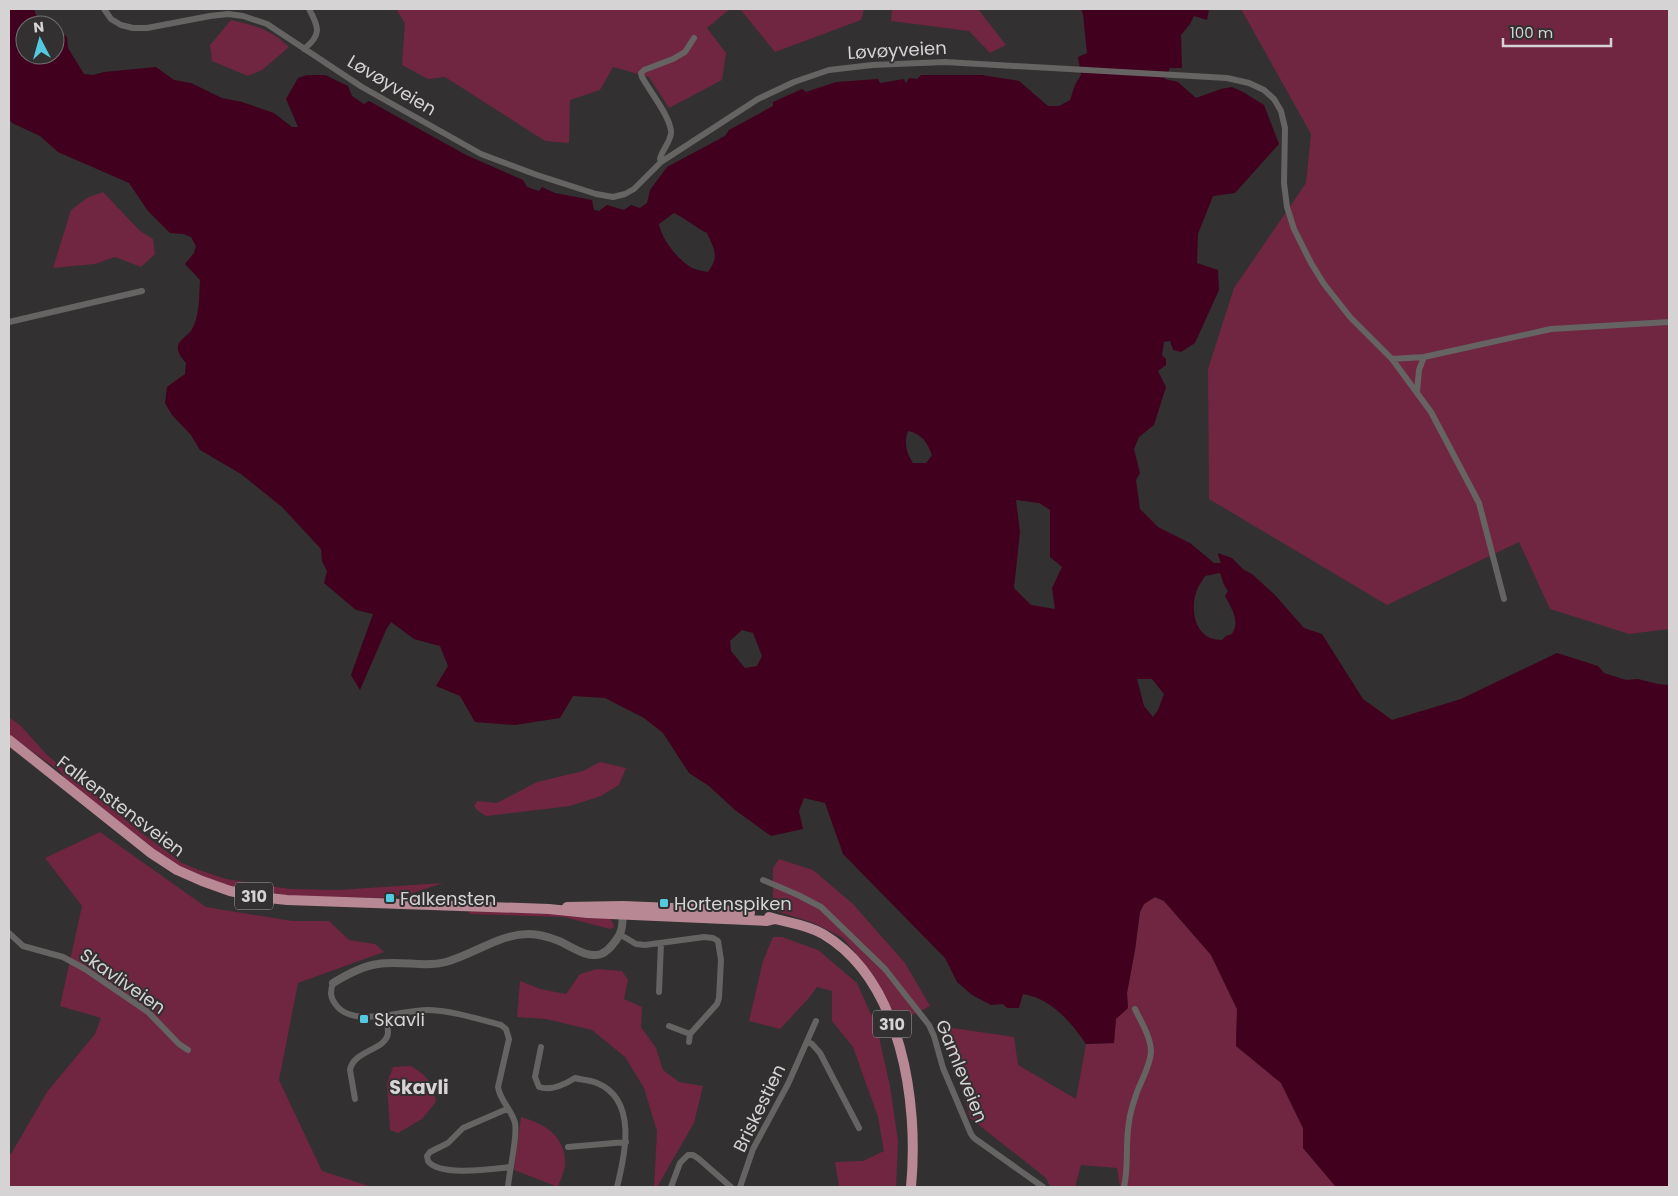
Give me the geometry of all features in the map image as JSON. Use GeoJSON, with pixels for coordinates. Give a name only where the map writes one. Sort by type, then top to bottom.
{"type":"FeatureCollection","features":[{"type":"Feature","properties":{"kind":"main road","name":"Falkenstensveien"},"geometry":{"type":"LineString","coordinates":[[9,740],[151,853],[177,870],[230,891],[259,897],[295,900],[548,909],[579,906],[623,910],[722,910],[758,914],[804,926],[821,933],[836,943],[859,966],[873,985],[894,1027],[902,1054],[911,1104],[913,1152],[911,1187]]}},
{"type":"Feature","properties":{"kind":"street","name":"Løvøyveien"},"geometry":{"type":"LineString","coordinates":[[104,9],[111,19],[121,25],[133,28],[147,28],[228,14],[243,16],[267,24],[362,87],[481,154],[537,175],[613,197],[634,189],[662,162],[758,99],[794,82],[829,70],[889,64],[945,62],[1227,78],[1249,83],[1264,90],[1274,99],[1281,111],[1285,128],[1284,183],[1287,207],[1294,229],[1311,263],[1335,298],[1350,317],[1392,359],[1431,412],[1479,503],[1504,599]]}},
{"type":"Feature","properties":{"kind":"street"},"geometry":{"type":"LineString","coordinates":[[304,49],[317,35],[316,22],[309,9]]}},
{"type":"Feature","properties":{"kind":"street","name":"Løvøyveien"},"geometry":{"type":"LineString","coordinates":[[662,162],[660,159],[661,154],[669,139],[668,121],[641,73],[685,52],[694,38]]}},
{"type":"Feature","properties":{"kind":"street"},"geometry":{"type":"LineString","coordinates":[[9,322],[142,291]]}},
{"type":"Feature","properties":{"kind":"street"},"geometry":{"type":"LineString","coordinates":[[1392,359],[1424,357],[1551,329],[1669,322]]}},
{"type":"Feature","properties":{"kind":"street"},"geometry":{"type":"LineString","coordinates":[[1417,392],[1419,370],[1424,357]]}},
{"type":"Feature","properties":{"kind":"street","name":"Gamleveien"},"geometry":{"type":"LineString","coordinates":[[763,880],[821,907],[885,969],[929,1026],[934,1036],[943,1068],[974,1138],[1043,1187]]}},
{"type":"Feature","properties":{"kind":"street"},"geometry":{"type":"LineString","coordinates":[[508,1187],[515,1128],[512,1116],[498,1092],[508,1040],[506,1029],[501,1025],[465,1016],[430,1010],[418,1010],[385,1017],[371,1017],[348,1013],[340,1010],[330,994],[333,983],[362,968],[378,964],[425,965],[450,961],[508,937],[529,934],[544,936],[583,953],[603,954],[621,935],[623,910]]}},
{"type":"Feature","properties":{"kind":"street","name":"Skavliveien"},"geometry":{"type":"LineString","coordinates":[[9,933],[23,946],[63,957],[85,969],[148,1012],[179,1044],[188,1050]]}},
{"type":"Feature","properties":{"kind":"street"},"geometry":{"type":"LineString","coordinates":[[621,935],[636,944],[645,945],[704,937],[713,938],[718,941],[721,960],[719,998],[717,1004],[690,1034],[689,1042]]}},
{"type":"Feature","properties":{"kind":"street"},"geometry":{"type":"LineString","coordinates":[[659,992],[661,943]]}},
{"type":"Feature","properties":{"kind":"street"},"geometry":{"type":"LineString","coordinates":[[1124,1187],[1129,1120],[1151,1052],[1149,1040],[1135,1008]]}},
{"type":"Feature","properties":{"kind":"street"},"geometry":{"type":"LineString","coordinates":[[355,1099],[350,1070],[351,1065],[357,1058],[385,1041],[388,1033],[385,1017]]}},
{"type":"Feature","properties":{"kind":"street","name":"Briskestien"},"geometry":{"type":"LineString","coordinates":[[740,1187],[753,1149],[808,1042],[816,1020]]}},
{"type":"Feature","properties":{"kind":"street"},"geometry":{"type":"LineString","coordinates":[[669,1026],[690,1034]]}},
{"type":"Feature","properties":{"kind":"street"},"geometry":{"type":"LineString","coordinates":[[808,1042],[820,1053],[859,1128]]}},
{"type":"Feature","properties":{"kind":"street"},"geometry":{"type":"LineString","coordinates":[[541,1047],[535,1077],[539,1087],[543,1089],[562,1086],[574,1078],[596,1082],[613,1095],[622,1110],[625,1120],[626,1142],[617,1187]]}},
{"type":"Feature","properties":{"kind":"street"},"geometry":{"type":"LineString","coordinates":[[507,1109],[463,1128],[448,1143],[430,1152],[428,1161],[436,1167],[464,1172],[510,1167]]}},
{"type":"Feature","properties":{"kind":"street"},"geometry":{"type":"LineString","coordinates":[[568,1147],[626,1142]]}},
{"type":"Feature","properties":{"kind":"street"},"geometry":{"type":"LineString","coordinates":[[671,1187],[680,1163],[688,1155],[693,1155],[731,1187]]}},
{"type":"Feature","properties":{"kind":"shaded area"},"geometry":{"type":"Polygon","coordinates":[[[9,9],[34,9],[36,15],[15,15],[15,65],[65,65],[65,36],[67,37],[68,48],[84,74],[93,75],[104,72],[156,67],[174,80],[191,83],[222,98],[242,102],[274,113],[292,127],[298,127],[286,99],[298,78],[307,75],[325,75],[348,86],[352,96],[364,104],[369,101],[466,155],[523,180],[527,187],[539,191],[542,187],[555,193],[592,200],[594,210],[599,211],[607,205],[624,210],[631,205],[640,208],[647,203],[650,190],[667,167],[725,136],[729,130],[773,106],[773,102],[802,89],[806,92],[836,82],[878,79],[880,83],[904,79],[906,83],[909,78],[917,79],[921,75],[982,75],[1019,81],[1048,106],[1059,106],[1070,100],[1081,75],[1078,57],[1087,53],[1081,9],[1209,9],[1207,20],[1194,16],[1181,35],[1182,68],[1170,68],[1165,79],[1178,82],[1196,98],[1232,87],[1243,92],[1264,105],[1279,144],[1235,193],[1213,196],[1198,234],[1197,263],[1218,270],[1219,290],[1195,343],[1181,352],[1173,350],[1170,341],[1164,342],[1162,355],[1166,359],[1166,365],[1158,371],[1166,387],[1154,425],[1139,437],[1134,449],[1140,473],[1136,480],[1140,509],[1158,527],[1190,543],[1214,563],[1221,563],[1218,553],[1232,558],[1244,570],[1252,574],[1275,595],[1304,628],[1322,634],[1363,699],[1392,720],[1461,699],[1557,653],[1598,666],[1604,673],[1626,680],[1638,679],[1669,685],[1669,1187],[1336,1187],[1303,1148],[1303,1128],[1281,1083],[1236,1046],[1237,1009],[1211,955],[1164,901],[1155,897],[1144,904],[1140,912],[1127,993],[1128,1008],[1116,1019],[1114,1043],[1086,1044],[1067,1019],[1043,1001],[1023,994],[1019,1008],[1007,1008],[1003,1004],[991,1005],[972,995],[957,982],[945,958],[843,854],[825,803],[804,798],[799,811],[803,829],[771,836],[735,810],[709,786],[689,773],[663,733],[644,718],[605,698],[573,696],[560,718],[515,725],[475,722],[460,696],[436,686],[448,666],[440,646],[414,639],[391,622],[360,690],[351,675],[373,614],[356,610],[324,583],[327,571],[322,561],[321,549],[282,507],[241,474],[200,450],[191,435],[172,415],[165,403],[167,387],[185,374],[186,363],[179,353],[178,346],[181,340],[191,331],[198,313],[200,280],[185,264],[194,253],[196,246],[191,237],[170,233],[148,211],[129,183],[58,152],[40,136],[12,123],[9,119],[9,9]],[[674,213],[659,224],[667,243],[681,260],[692,268],[708,272],[714,261],[715,252],[707,233],[674,213]],[[908,431],[906,440],[907,452],[913,463],[926,463],[932,455],[928,446],[917,434],[908,431]],[[1016,500],[1020,532],[1014,588],[1031,605],[1055,609],[1052,588],[1062,567],[1050,557],[1050,510],[1039,503],[1016,500]],[[1220,573],[1205,576],[1197,589],[1194,612],[1197,625],[1205,635],[1222,640],[1232,634],[1236,624],[1225,596],[1228,591],[1220,573]],[[742,630],[730,641],[731,651],[745,668],[757,666],[762,656],[753,633],[742,630]],[[1137,679],[1144,706],[1153,717],[1164,694],[1152,679],[1137,679]]]}},
{"type":"Feature","properties":{"kind":"shaded area"},"geometry":{"type":"Polygon","coordinates":[[[396,9],[730,9],[707,28],[726,53],[722,80],[669,108],[649,77],[613,67],[600,90],[570,100],[569,143],[545,141],[445,77],[428,79],[402,65],[405,23],[396,9]]]}},
{"type":"Feature","properties":{"kind":"shaded area"},"geometry":{"type":"Polygon","coordinates":[[[740,9],[864,9],[861,20],[775,52],[740,9]]]}},
{"type":"Feature","properties":{"kind":"shaded area"},"geometry":{"type":"Polygon","coordinates":[[[892,9],[978,9],[1006,45],[990,53],[969,31],[891,21],[892,9]]]}},
{"type":"Feature","properties":{"kind":"shaded area"},"geometry":{"type":"Polygon","coordinates":[[[1241,9],[1669,9],[1669,629],[1629,634],[1550,609],[1519,542],[1387,605],[1209,499],[1208,369],[1234,288],[1306,183],[1311,134],[1241,9]]]}},
{"type":"Feature","properties":{"kind":"shaded area"},"geometry":{"type":"Polygon","coordinates":[[[231,20],[262,29],[289,47],[262,70],[248,76],[212,61],[210,45],[231,20]]]}},
{"type":"Feature","properties":{"kind":"shaded area"},"geometry":{"type":"Polygon","coordinates":[[[103,192],[140,231],[153,239],[155,254],[141,267],[115,257],[95,264],[53,268],[71,210],[87,198],[103,192]]]}},
{"type":"Feature","properties":{"kind":"shaded area"},"geometry":{"type":"Polygon","coordinates":[[[9,717],[21,726],[47,755],[138,830],[182,863],[199,870],[226,879],[290,889],[338,890],[443,883],[413,893],[382,898],[272,896],[241,890],[190,873],[162,856],[66,781],[61,772],[9,735],[9,717]]]}},
{"type":"Feature","properties":{"kind":"shaded area"},"geometry":{"type":"Polygon","coordinates":[[[600,762],[626,768],[619,785],[601,796],[570,806],[486,816],[474,806],[477,801],[497,803],[537,782],[583,771],[600,762]]]}},
{"type":"Feature","properties":{"kind":"shaded area"},"geometry":{"type":"Polygon","coordinates":[[[100,832],[206,907],[292,921],[329,921],[349,940],[375,944],[384,952],[298,983],[279,1080],[322,1171],[372,1187],[9,1187],[9,1154],[11,1154],[47,1092],[95,1034],[101,1018],[60,1006],[82,906],[45,858],[100,832]]]}},
{"type":"Feature","properties":{"kind":"shaded area"},"geometry":{"type":"Polygon","coordinates":[[[779,859],[813,870],[853,904],[905,963],[930,1006],[903,1020],[897,1018],[874,976],[843,938],[814,923],[773,910],[773,868],[779,859]]]}},
{"type":"Feature","properties":{"kind":"shaded area"},"geometry":{"type":"Polygon","coordinates":[[[1155,897],[1164,901],[1211,955],[1237,1009],[1236,1046],[1281,1083],[1303,1128],[1303,1148],[1336,1187],[1120,1187],[1117,1168],[1081,1165],[1075,1187],[1050,1187],[1046,1178],[970,1118],[946,1027],[1014,1037],[1018,1065],[1076,1099],[1086,1044],[1114,1043],[1116,1019],[1128,1008],[1127,993],[1140,912],[1144,904],[1155,897]]]}},
{"type":"Feature","properties":{"kind":"shaded area"},"geometry":{"type":"Polygon","coordinates":[[[470,911],[598,915],[610,918],[614,925],[610,929],[564,917],[469,914],[470,911]]]}},
{"type":"Feature","properties":{"kind":"shaded area"},"geometry":{"type":"Polygon","coordinates":[[[773,937],[782,937],[818,950],[857,983],[877,1028],[890,1086],[898,1141],[896,1187],[839,1187],[835,1162],[863,1161],[884,1151],[878,1117],[853,1047],[832,1021],[832,991],[817,987],[780,1029],[749,1021],[763,961],[773,937]]]}},
{"type":"Feature","properties":{"kind":"shaded area"},"geometry":{"type":"Polygon","coordinates":[[[597,969],[622,971],[628,980],[624,999],[642,1007],[641,1027],[656,1048],[663,1070],[679,1082],[703,1086],[694,1123],[657,1187],[654,1187],[657,1131],[644,1088],[625,1057],[592,1030],[546,1019],[517,1017],[520,981],[540,989],[566,994],[580,974],[597,969]]]}},
{"type":"Feature","properties":{"kind":"shaded area"},"geometry":{"type":"Polygon","coordinates":[[[411,1066],[422,1073],[428,1080],[433,1089],[436,1102],[422,1119],[398,1133],[390,1130],[387,1083],[393,1067],[411,1066]]]}},
{"type":"Feature","properties":{"kind":"shaded area"},"geometry":{"type":"Polygon","coordinates":[[[521,1117],[546,1128],[558,1139],[562,1146],[565,1167],[558,1187],[514,1170],[521,1117]]]}},
{"type":"Feature","properties":{"kind":"place","name":"Falkensten"},"geometry":{"type":"Point","coordinates":[390,898]}},
{"type":"Feature","properties":{"kind":"place","name":"Hortenspiken"},"geometry":{"type":"Point","coordinates":[664,903]}},
{"type":"Feature","properties":{"kind":"place","name":"Skavli"},"geometry":{"type":"Point","coordinates":[364,1019]}},
{"type":"Feature","properties":{"kind":"district","name":"Skavli"},"geometry":{"type":"Point","coordinates":[419,1087]}}]}
